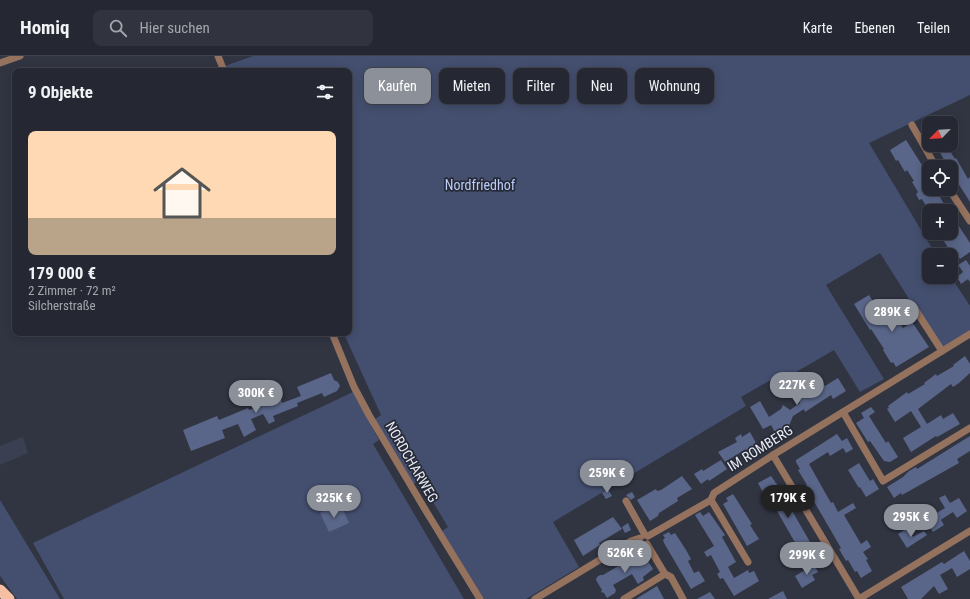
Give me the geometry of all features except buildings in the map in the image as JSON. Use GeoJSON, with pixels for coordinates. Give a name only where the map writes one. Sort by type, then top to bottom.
{"type":"FeatureCollection","features":[{"type":"Feature","properties":{"kind":"highway"},"geometry":{"type":"LineString","coordinates":[[0,590],[9,599]]}},
{"type":"Feature","properties":{"kind":"highway"},"geometry":{"type":"LineString","coordinates":[[0,594],[3,599]]}},
{"type":"Feature","properties":{"kind":"street"},"geometry":{"type":"LineString","coordinates":[[0,63],[20,56]]}},
{"type":"Feature","properties":{"kind":"street"},"geometry":{"type":"LineString","coordinates":[[218,56],[223,68]]}},
{"type":"Feature","properties":{"kind":"street"},"geometry":{"type":"LineString","coordinates":[[912,125],[932,160]]}},
{"type":"Feature","properties":{"kind":"street"},"geometry":{"type":"LineString","coordinates":[[954,196],[970,221]]}},
{"type":"Feature","properties":{"kind":"street"},"geometry":{"type":"LineString","coordinates":[[913,306],[942,350]]}},
{"type":"Feature","properties":{"kind":"street","name":"NORDCHARWEG"},"geometry":{"type":"LineString","coordinates":[[333,336],[354,387],[369,415],[480,599]]}},
{"type":"Feature","properties":{"kind":"street","name":"IM ROMBERG"},"geometry":{"type":"LineString","coordinates":[[535,599],[632,541],[711,500],[714,493],[773,454],[942,350],[969,337]]}},
{"type":"Feature","properties":{"kind":"street"},"geometry":{"type":"LineString","coordinates":[[842,412],[883,481],[970,428]]}},
{"type":"Feature","properties":{"kind":"street"},"geometry":{"type":"LineString","coordinates":[[773,454],[859,599],[970,531]]}},
{"type":"Feature","properties":{"kind":"street"},"geometry":{"type":"LineString","coordinates":[[711,500],[748,562]]}},
{"type":"Feature","properties":{"kind":"street"},"geometry":{"type":"LineString","coordinates":[[626,501],[644,536],[649,542],[647,544],[665,574],[671,577],[683,599]]}},
{"type":"Feature","properties":{"kind":"street"},"geometry":{"type":"LineString","coordinates":[[624,599],[665,574]]}},
{"type":"Feature","properties":{"kind":"shaded area"},"geometry":{"type":"Polygon","coordinates":[[[23,437],[28,453],[0,465],[0,446],[23,437]]]}},
{"type":"Feature","properties":{"kind":"green space","name":"Nordfriedhof"},"geometry":{"type":"Polygon","coordinates":[[[253,56],[970,56],[970,95],[926,116],[922,116],[922,118],[869,143],[922,232],[922,240],[927,240],[932,248],[922,248],[922,284],[956,284],[970,306],[970,334],[942,351],[880,253],[826,285],[884,379],[860,392],[834,350],[779,382],[776,377],[741,397],[746,406],[553,522],[579,567],[526,599],[484,599],[442,531],[448,527],[420,480],[413,484],[375,419],[381,415],[345,336],[352,336],[352,68],[226,68],[225,66],[253,56]]]}},
{"type":"Feature","properties":{"kind":"green space"},"geometry":{"type":"Polygon","coordinates":[[[353,392],[379,440],[373,444],[464,599],[64,599],[33,543],[353,392]]]}},
{"type":"Feature","properties":{"kind":"green space"},"geometry":{"type":"Polygon","coordinates":[[[0,500],[60,599],[17,599],[0,576],[0,500]]]}}]}
